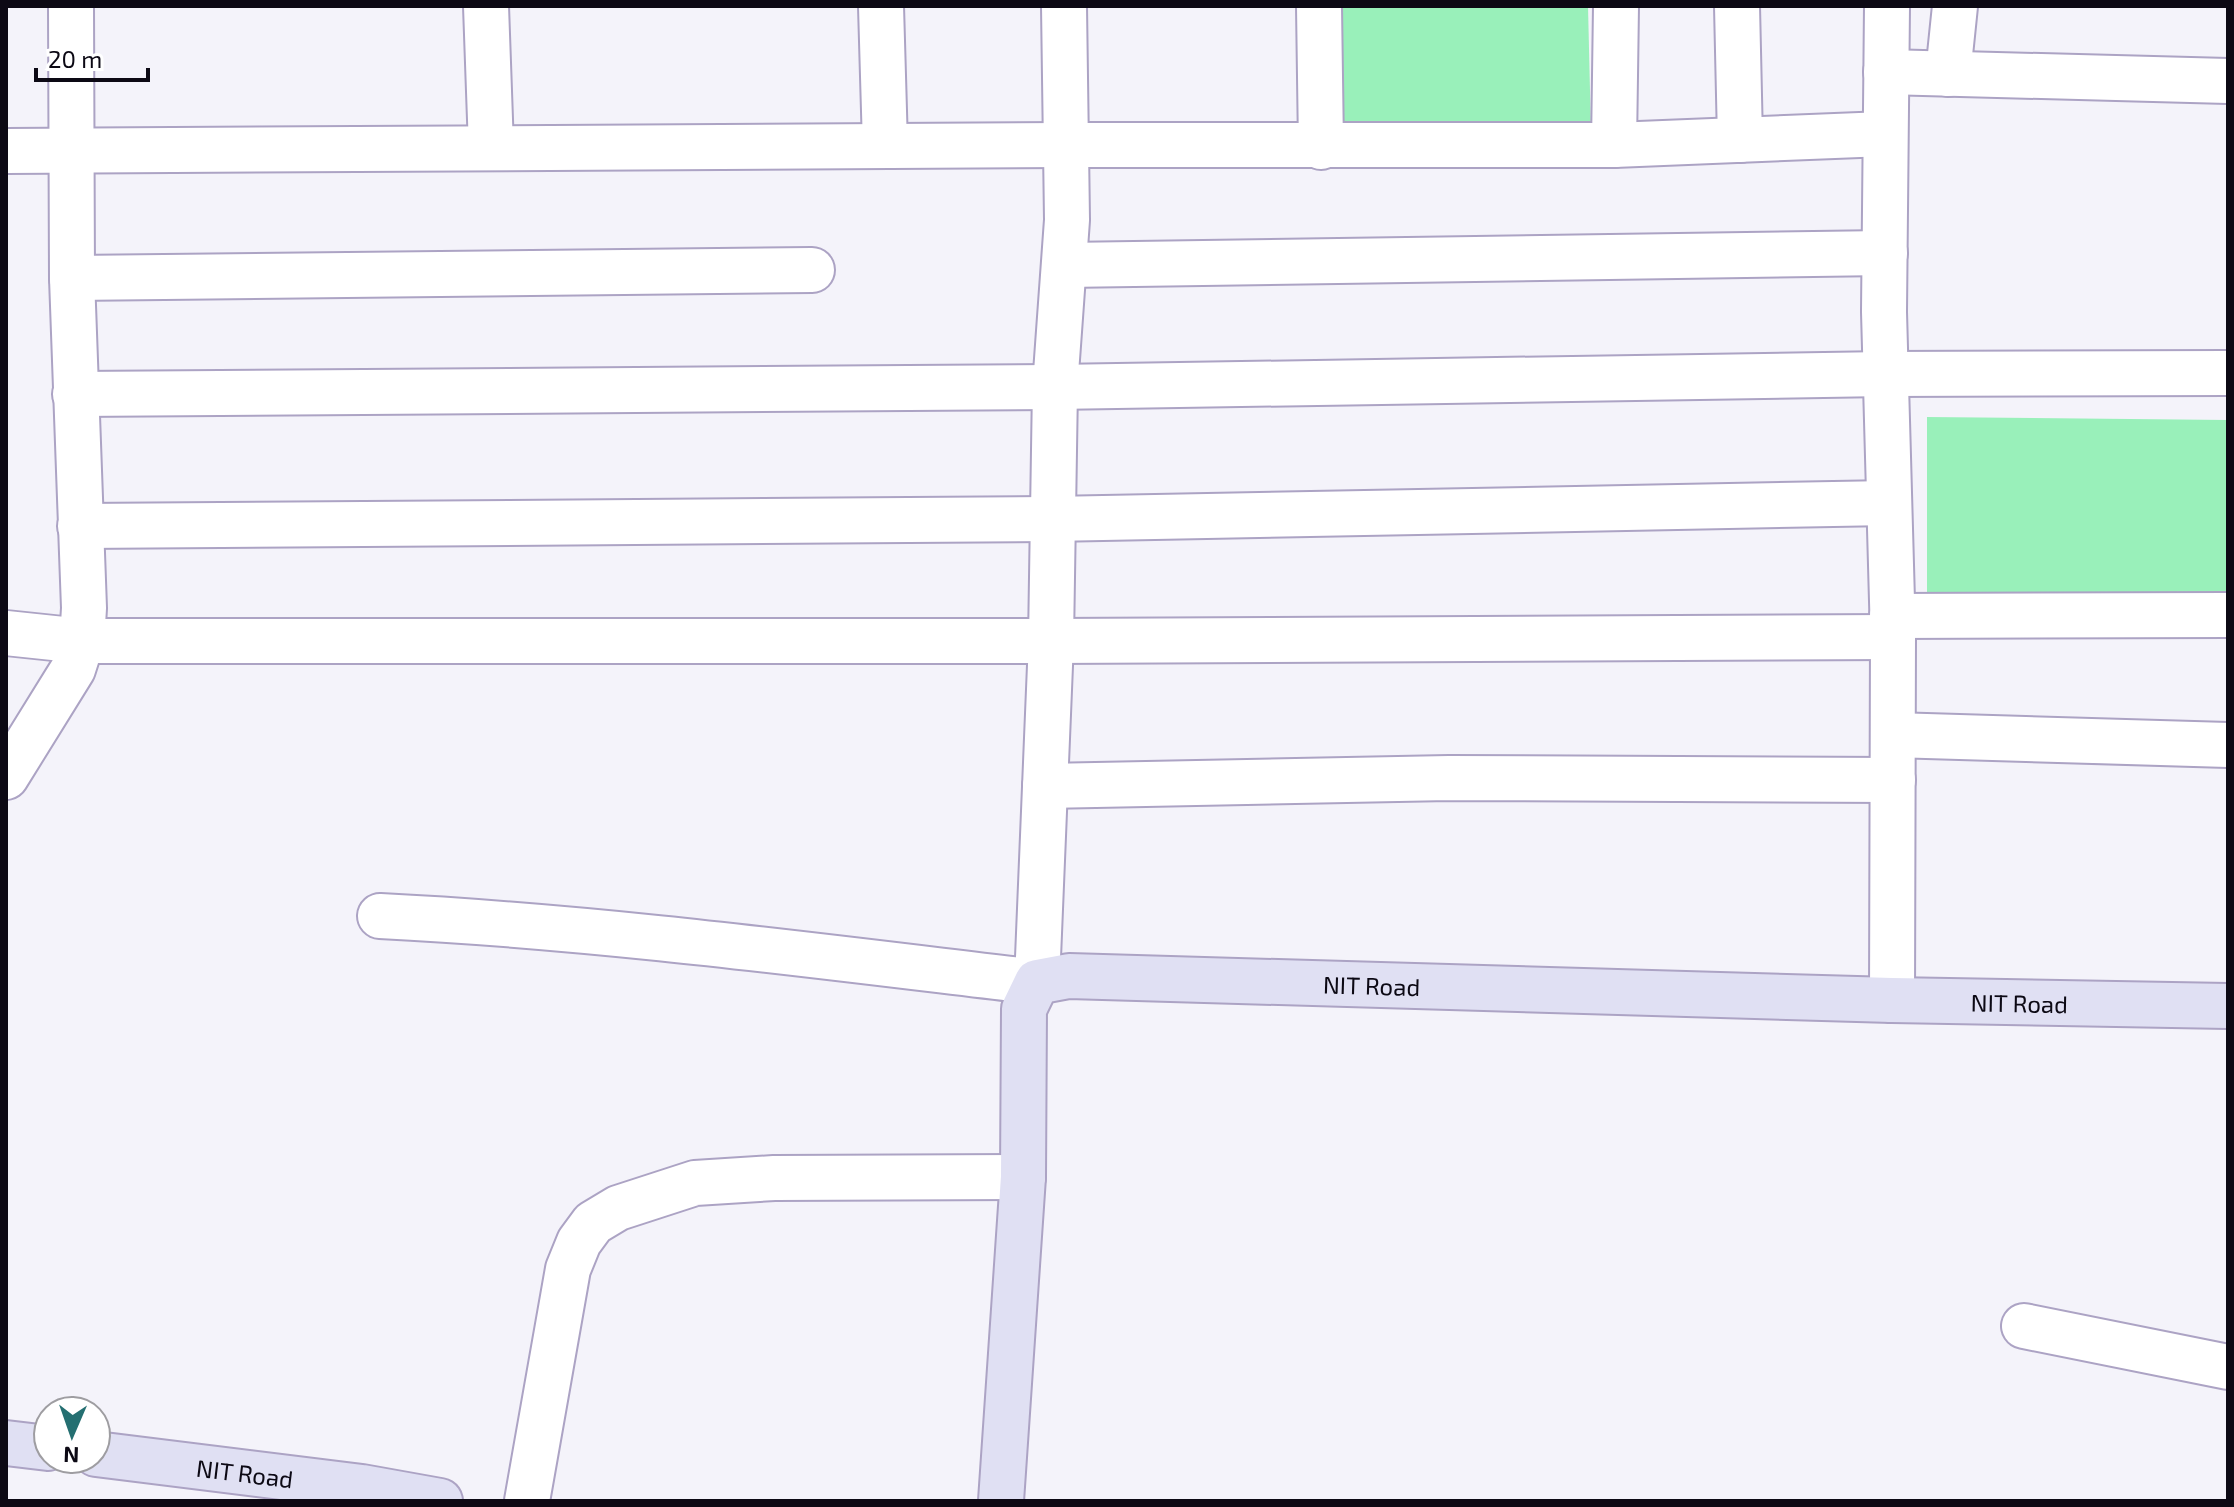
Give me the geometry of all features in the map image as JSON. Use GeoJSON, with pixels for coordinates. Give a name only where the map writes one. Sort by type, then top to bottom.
{"type":"FeatureCollection","features":[{"type":"Feature","properties":{"kind":"main road","name":"NIT Road"},"geometry":{"type":"LineString","coordinates":[[1037,982],[1069,976],[1892,1000],[2228,1006]]}},
{"type":"Feature","properties":{"kind":"main road"},"geometry":{"type":"LineString","coordinates":[[1001,1501],[1023,1177],[1024,1009],[1037,982]]}},
{"type":"Feature","properties":{"kind":"main road"},"geometry":{"type":"LineString","coordinates":[[6,1443],[32,1446]]}},
{"type":"Feature","properties":{"kind":"main road","name":"NIT Road"},"geometry":{"type":"LineString","coordinates":[[112,1456],[362,1487],[440,1501]]}},
{"type":"Feature","properties":{"kind":"street"},"geometry":{"type":"LineString","coordinates":[[6,777],[73,669],[82,641],[84,608],[72,278],[71,6]]}},
{"type":"Feature","properties":{"kind":"street"},"geometry":{"type":"LineString","coordinates":[[486,6],[491,148]]}},
{"type":"Feature","properties":{"kind":"street"},"geometry":{"type":"LineString","coordinates":[[881,6],[885,146]]}},
{"type":"Feature","properties":{"kind":"street"},"geometry":{"type":"LineString","coordinates":[[380,916],[494,922],[752,948],[1037,982],[1051,641],[1055,387],[1065,265],[1064,6]]}},
{"type":"Feature","properties":{"kind":"street"},"geometry":{"type":"LineString","coordinates":[[1319,6],[1321,147]]}},
{"type":"Feature","properties":{"kind":"street"},"geometry":{"type":"LineString","coordinates":[[1614,145],[1616,6]]}},
{"type":"Feature","properties":{"kind":"street"},"geometry":{"type":"LineString","coordinates":[[1737,6],[1740,140]]}},
{"type":"Feature","properties":{"kind":"street"},"geometry":{"type":"LineString","coordinates":[[1887,6],[1885,374],[1892,626],[1892,1000]]}},
{"type":"Feature","properties":{"kind":"street"},"geometry":{"type":"LineString","coordinates":[[1948,74],[1955,6]]}},
{"type":"Feature","properties":{"kind":"street"},"geometry":{"type":"LineString","coordinates":[[1886,72],[2228,81]]}},
{"type":"Feature","properties":{"kind":"street"},"geometry":{"type":"LineString","coordinates":[[6,151],[1614,145],[1885,134]]}},
{"type":"Feature","properties":{"kind":"street"},"geometry":{"type":"LineString","coordinates":[[1065,265],[1885,253]]}},
{"type":"Feature","properties":{"kind":"street"},"geometry":{"type":"LineString","coordinates":[[72,278],[812,270]]}},
{"type":"Feature","properties":{"kind":"street"},"geometry":{"type":"LineString","coordinates":[[75,394],[1055,387],[1885,374],[2228,373]]}},
{"type":"Feature","properties":{"kind":"street"},"geometry":{"type":"LineString","coordinates":[[80,526],[1051,519],[1889,503]]}},
{"type":"Feature","properties":{"kind":"street"},"geometry":{"type":"LineString","coordinates":[[6,633],[82,641],[1051,641],[1892,626],[2228,615]]}},
{"type":"Feature","properties":{"kind":"street"},"geometry":{"type":"LineString","coordinates":[[1893,735],[2228,745]]}},
{"type":"Feature","properties":{"kind":"street"},"geometry":{"type":"LineString","coordinates":[[1045,786],[1449,778],[1893,780]]}},
{"type":"Feature","properties":{"kind":"street"},"geometry":{"type":"LineString","coordinates":[[527,1501],[568,1269],[579,1242],[593,1223],[618,1208],[695,1183],[774,1178],[1023,1177]]}},
{"type":"Feature","properties":{"kind":"street"},"geometry":{"type":"LineString","coordinates":[[2024,1326],[2228,1367]]}},
{"type":"Feature","properties":{"kind":"green space"},"geometry":{"type":"Polygon","coordinates":[[[1336,6],[1588,6],[1591,133],[1334,137],[1336,6]]]}},
{"type":"Feature","properties":{"kind":"green space"},"geometry":{"type":"Polygon","coordinates":[[[1927,417],[2228,420],[2228,604],[1927,603],[1927,417]]]}}]}
